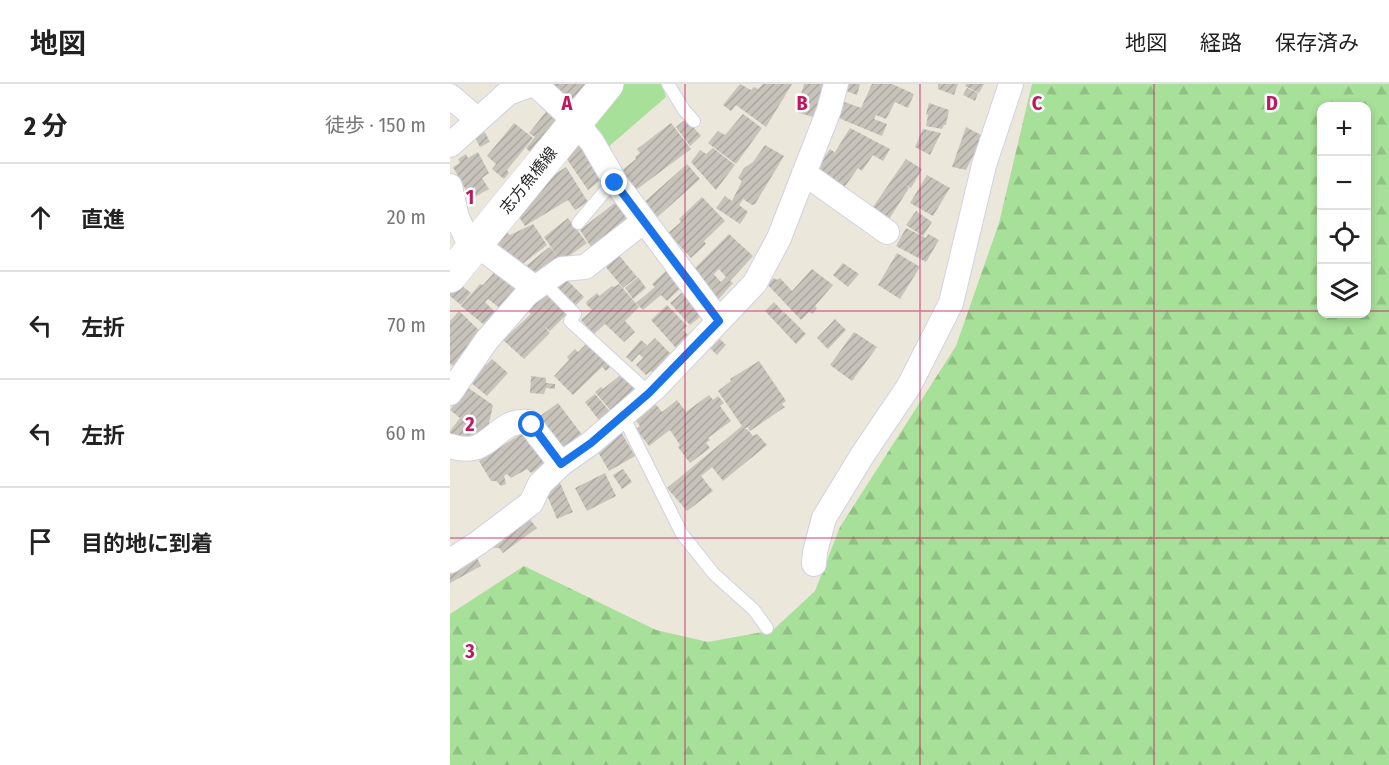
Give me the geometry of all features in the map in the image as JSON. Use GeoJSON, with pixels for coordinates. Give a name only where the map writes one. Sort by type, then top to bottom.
{"type":"FeatureCollection","features":[{"type":"Feature","properties":{"kind":"main road","name":"志方魚橋線"},"geometry":{"type":"LineString","coordinates":[[450,276],[607,84]]}},
{"type":"Feature","properties":{"kind":"street"},"geometry":{"type":"LineString","coordinates":[[450,145],[508,93],[534,84],[576,122],[592,142],[615,183],[719,321]]}},
{"type":"Feature","properties":{"kind":"street"},"geometry":{"type":"LineString","coordinates":[[450,561],[531,503],[540,484],[561,464],[649,393],[755,283],[779,238],[829,110],[836,84]]}},
{"type":"Feature","properties":{"kind":"street"},"geometry":{"type":"LineString","coordinates":[[814,564],[814,552],[824,518],[863,454],[909,386],[951,303],[984,165],[1011,84]]}},
{"type":"Feature","properties":{"kind":"street"},"geometry":{"type":"LineString","coordinates":[[450,96],[478,120]]}},
{"type":"Feature","properties":{"kind":"street"},"geometry":{"type":"LineString","coordinates":[[804,173],[887,232]]}},
{"type":"Feature","properties":{"kind":"street"},"geometry":{"type":"LineString","coordinates":[[450,186],[457,218],[474,247],[539,285]]}},
{"type":"Feature","properties":{"kind":"street"},"geometry":{"type":"LineString","coordinates":[[450,393],[516,306],[539,285],[562,269],[585,267],[644,221]]}},
{"type":"Feature","properties":{"kind":"street"},"geometry":{"type":"LineString","coordinates":[[450,446],[458,449],[474,449],[491,440],[505,428],[521,422],[528,423],[532,425],[561,464]]}},
{"type":"Feature","properties":{"kind":"lane"},"geometry":{"type":"LineString","coordinates":[[668,84],[684,110],[694,121]]}},
{"type":"Feature","properties":{"kind":"lane"},"geometry":{"type":"LineString","coordinates":[[578,223],[606,190],[615,183]]}},
{"type":"Feature","properties":{"kind":"lane"},"geometry":{"type":"LineString","coordinates":[[539,285],[575,314],[570,321],[649,393]]}},
{"type":"Feature","properties":{"kind":"lane"},"geometry":{"type":"LineString","coordinates":[[623,416],[682,534],[714,574],[754,610],[767,628]]}},
{"type":"Feature","properties":{"kind":"green space"},"geometry":{"type":"Polygon","coordinates":[[[615,84],[661,84],[666,97],[607,148],[587,120],[615,84]]]}},
{"type":"Feature","properties":{"kind":"green space"},"geometry":{"type":"Polygon","coordinates":[[[1032,84],[1389,84],[1389,765],[450,765],[450,614],[524,566],[656,630],[708,642],[773,630],[815,591],[840,527],[956,346],[999,223],[1032,84]]]}},
{"type":"Feature","properties":{"kind":"building"},"geometry":{"type":"Polygon","coordinates":[[[548,84],[592,84],[575,106],[548,84]]]}},
{"type":"Feature","properties":{"kind":"building"},"geometry":{"type":"Polygon","coordinates":[[[740,84],[751,90],[754,87],[758,89],[763,84],[792,84],[766,127],[736,105],[731,111],[723,105],[740,84]]]}},
{"type":"Feature","properties":{"kind":"building"},"geometry":{"type":"Polygon","coordinates":[[[804,84],[830,84],[820,119],[796,112],[804,84]]]}},
{"type":"Feature","properties":{"kind":"building"},"geometry":{"type":"Polygon","coordinates":[[[844,84],[860,84],[857,95],[843,90],[844,84]]]}},
{"type":"Feature","properties":{"kind":"building"},"geometry":{"type":"Polygon","coordinates":[[[872,84],[892,84],[914,94],[908,108],[895,102],[886,119],[876,115],[874,119],[887,124],[882,136],[836,117],[842,101],[861,108],[872,84]]]}},
{"type":"Feature","properties":{"kind":"building"},"geometry":{"type":"Polygon","coordinates":[[[938,84],[958,84],[954,95],[938,89],[938,84]]]}},
{"type":"Feature","properties":{"kind":"building"},"geometry":{"type":"Polygon","coordinates":[[[966,84],[984,84],[979,93],[965,86],[966,84]]]}},
{"type":"Feature","properties":{"kind":"building"},"geometry":{"type":"Polygon","coordinates":[[[967,88],[978,93],[975,101],[963,95],[967,88]]]}},
{"type":"Feature","properties":{"kind":"building"},"geometry":{"type":"Polygon","coordinates":[[[929,103],[949,110],[946,125],[942,129],[926,126],[929,103]]]}},
{"type":"Feature","properties":{"kind":"building"},"geometry":{"type":"Polygon","coordinates":[[[549,108],[565,120],[534,156],[526,148],[535,137],[529,133],[549,108]]]}},
{"type":"Feature","properties":{"kind":"building"},"geometry":{"type":"Polygon","coordinates":[[[743,114],[762,128],[736,164],[708,143],[718,131],[725,135],[743,114]]]}},
{"type":"Feature","properties":{"kind":"building"},"geometry":{"type":"Polygon","coordinates":[[[686,119],[701,136],[690,146],[676,127],[686,119]]]}},
{"type":"Feature","properties":{"kind":"building"},"geometry":{"type":"Polygon","coordinates":[[[514,123],[533,138],[507,170],[509,173],[504,179],[492,169],[496,164],[487,156],[514,123]]]}},
{"type":"Feature","properties":{"kind":"building"},"geometry":{"type":"Polygon","coordinates":[[[671,123],[691,149],[636,190],[621,171],[636,159],[635,157],[640,153],[637,149],[671,123]]]}},
{"type":"Feature","properties":{"kind":"building"},"geometry":{"type":"Polygon","coordinates":[[[966,127],[983,136],[966,170],[952,167],[966,127]]]}},
{"type":"Feature","properties":{"kind":"building"},"geometry":{"type":"Polygon","coordinates":[[[850,128],[890,149],[883,161],[873,155],[862,171],[858,168],[841,192],[812,172],[830,149],[837,154],[835,152],[850,128]]]}},
{"type":"Feature","properties":{"kind":"building"},"geometry":{"type":"Polygon","coordinates":[[[923,129],[941,133],[930,155],[915,147],[923,129]]]}},
{"type":"Feature","properties":{"kind":"building"},"geometry":{"type":"Polygon","coordinates":[[[485,132],[490,142],[480,147],[475,138],[485,132]]]}},
{"type":"Feature","properties":{"kind":"building"},"geometry":{"type":"Polygon","coordinates":[[[580,144],[593,163],[583,171],[593,164],[603,178],[588,190],[564,155],[580,144]]]}},
{"type":"Feature","properties":{"kind":"building"},"geometry":{"type":"Polygon","coordinates":[[[765,145],[784,156],[755,204],[752,205],[743,199],[739,205],[748,212],[740,224],[716,208],[725,196],[732,201],[742,181],[738,178],[765,145]]]}},
{"type":"Feature","properties":{"kind":"building"},"geometry":{"type":"Polygon","coordinates":[[[713,148],[735,165],[716,190],[691,162],[700,150],[706,154],[713,148]]]}},
{"type":"Feature","properties":{"kind":"building"},"geometry":{"type":"Polygon","coordinates":[[[478,152],[489,173],[482,178],[489,189],[471,199],[453,167],[460,163],[458,159],[466,154],[468,158],[478,152]]]}},
{"type":"Feature","properties":{"kind":"building"},"geometry":{"type":"Polygon","coordinates":[[[906,159],[922,169],[911,188],[904,184],[909,188],[886,224],[869,213],[906,159]]]}},
{"type":"Feature","properties":{"kind":"building"},"geometry":{"type":"Polygon","coordinates":[[[687,164],[700,179],[654,220],[641,205],[687,164]]]}},
{"type":"Feature","properties":{"kind":"building"},"geometry":{"type":"Polygon","coordinates":[[[566,167],[588,202],[575,210],[568,200],[525,226],[513,208],[524,195],[566,167]]]}},
{"type":"Feature","properties":{"kind":"building"},"geometry":{"type":"Polygon","coordinates":[[[927,175],[950,188],[933,216],[910,203],[927,175]]]}},
{"type":"Feature","properties":{"kind":"building"},"geometry":{"type":"Polygon","coordinates":[[[702,197],[725,221],[704,241],[706,244],[691,258],[668,233],[681,222],[679,219],[702,197]]]}},
{"type":"Feature","properties":{"kind":"building"},"geometry":{"type":"Polygon","coordinates":[[[621,198],[636,216],[593,250],[580,230],[621,198]]]}},
{"type":"Feature","properties":{"kind":"building"},"geometry":{"type":"Polygon","coordinates":[[[916,211],[932,222],[923,236],[906,225],[916,211]]]}},
{"type":"Feature","properties":{"kind":"building"},"geometry":{"type":"Polygon","coordinates":[[[568,218],[587,243],[536,280],[521,270],[550,247],[558,257],[544,237],[568,218]]]}},
{"type":"Feature","properties":{"kind":"building"},"geometry":{"type":"Polygon","coordinates":[[[533,224],[547,245],[517,268],[485,246],[505,231],[510,235],[533,224]]]}},
{"type":"Feature","properties":{"kind":"building"},"geometry":{"type":"Polygon","coordinates":[[[906,228],[926,238],[928,234],[939,240],[926,262],[896,246],[906,228]]]}},
{"type":"Feature","properties":{"kind":"building"},"geometry":{"type":"Polygon","coordinates":[[[729,234],[753,256],[730,281],[733,283],[716,302],[709,295],[719,284],[709,294],[689,274],[729,234]],[[707,267],[721,282],[726,277],[719,269],[714,274],[707,267]]]}},
{"type":"Feature","properties":{"kind":"building"},"geometry":{"type":"Polygon","coordinates":[[[614,249],[637,277],[623,288],[601,261],[614,249]]]}},
{"type":"Feature","properties":{"kind":"building"},"geometry":{"type":"Polygon","coordinates":[[[897,253],[920,267],[900,299],[878,285],[897,253]]]}},
{"type":"Feature","properties":{"kind":"building"},"geometry":{"type":"Polygon","coordinates":[[[843,263],[859,274],[848,287],[833,275],[843,263]]]}},
{"type":"Feature","properties":{"kind":"building"},"geometry":{"type":"Polygon","coordinates":[[[500,266],[522,285],[501,309],[488,299],[485,302],[498,315],[488,328],[461,306],[500,266]]]}},
{"type":"Feature","properties":{"kind":"building"},"geometry":{"type":"Polygon","coordinates":[[[668,269],[683,286],[667,301],[661,295],[643,310],[636,303],[655,287],[652,284],[668,269]]]}},
{"type":"Feature","properties":{"kind":"building"},"geometry":{"type":"Polygon","coordinates":[[[812,269],[833,285],[815,306],[817,308],[813,314],[809,312],[801,320],[767,284],[774,278],[777,280],[780,278],[792,291],[812,269]]]}},
{"type":"Feature","properties":{"kind":"building"},"geometry":{"type":"Polygon","coordinates":[[[563,276],[584,297],[575,306],[554,285],[563,276]]]}},
{"type":"Feature","properties":{"kind":"building"},"geometry":{"type":"Polygon","coordinates":[[[638,277],[646,288],[633,299],[625,288],[638,277]]]}},
{"type":"Feature","properties":{"kind":"building"},"geometry":{"type":"Polygon","coordinates":[[[457,282],[471,293],[461,305],[450,296],[450,291],[457,282]]]}},
{"type":"Feature","properties":{"kind":"building"},"geometry":{"type":"Polygon","coordinates":[[[619,284],[639,307],[625,321],[635,332],[624,342],[605,324],[594,334],[581,320],[592,310],[586,304],[587,301],[597,293],[599,296],[612,286],[619,284]]]}},
{"type":"Feature","properties":{"kind":"building"},"geometry":{"type":"Polygon","coordinates":[[[685,290],[705,313],[690,325],[670,303],[685,290]]]}},
{"type":"Feature","properties":{"kind":"building"},"geometry":{"type":"Polygon","coordinates":[[[546,293],[567,314],[550,331],[544,326],[550,333],[524,359],[503,340],[531,314],[525,309],[546,293]]]}},
{"type":"Feature","properties":{"kind":"building"},"geometry":{"type":"Polygon","coordinates":[[[774,302],[783,312],[777,319],[784,312],[806,334],[796,344],[765,311],[774,302]]]}},
{"type":"Feature","properties":{"kind":"building"},"geometry":{"type":"Polygon","coordinates":[[[667,305],[687,326],[683,330],[690,337],[677,349],[651,320],[667,305]]]}},
{"type":"Feature","properties":{"kind":"building"},"geometry":{"type":"Polygon","coordinates":[[[459,311],[483,334],[453,366],[450,363],[450,321],[459,311]]]}},
{"type":"Feature","properties":{"kind":"building"},"geometry":{"type":"Polygon","coordinates":[[[835,319],[846,330],[828,349],[817,338],[835,319]]]}},
{"type":"Feature","properties":{"kind":"building"},"geometry":{"type":"Polygon","coordinates":[[[854,332],[877,347],[852,381],[830,365],[854,332]]]}},
{"type":"Feature","properties":{"kind":"building"},"geometry":{"type":"Polygon","coordinates":[[[717,336],[726,345],[717,355],[708,346],[717,336]]]}},
{"type":"Feature","properties":{"kind":"building"},"geometry":{"type":"Polygon","coordinates":[[[655,338],[674,357],[655,375],[651,371],[646,375],[636,365],[643,358],[639,354],[655,338]]]}},
{"type":"Feature","properties":{"kind":"building"},"geometry":{"type":"Polygon","coordinates":[[[641,340],[647,345],[632,362],[626,357],[641,340]]]}},
{"type":"Feature","properties":{"kind":"building"},"geometry":{"type":"Polygon","coordinates":[[[587,343],[610,367],[606,371],[602,367],[573,395],[554,376],[569,360],[567,357],[575,349],[578,352],[587,343]]]}},
{"type":"Feature","properties":{"kind":"building"},"geometry":{"type":"Polygon","coordinates":[[[492,359],[508,373],[487,396],[469,381],[484,364],[486,365],[492,359]]]}},
{"type":"Feature","properties":{"kind":"building"},"geometry":{"type":"Polygon","coordinates":[[[759,361],[786,401],[782,404],[785,407],[750,431],[748,428],[750,426],[744,429],[747,429],[753,436],[757,434],[767,445],[723,481],[712,467],[701,476],[713,491],[687,511],[667,488],[742,426],[718,391],[731,381],[730,379],[759,361]]]}},
{"type":"Feature","properties":{"kind":"building"},"geometry":{"type":"Polygon","coordinates":[[[623,373],[637,390],[611,411],[595,392],[601,387],[603,389],[623,373]]]}},
{"type":"Feature","properties":{"kind":"building"},"geometry":{"type":"Polygon","coordinates":[[[531,376],[546,378],[546,383],[555,384],[555,389],[546,388],[544,394],[530,393],[531,376]]]}},
{"type":"Feature","properties":{"kind":"building"},"geometry":{"type":"Polygon","coordinates":[[[467,387],[493,405],[488,428],[478,441],[450,436],[450,431],[460,418],[450,410],[467,387]]]}},
{"type":"Feature","properties":{"kind":"building"},"geometry":{"type":"Polygon","coordinates":[[[595,394],[612,414],[601,423],[585,402],[595,394]]]}},
{"type":"Feature","properties":{"kind":"building"},"geometry":{"type":"Polygon","coordinates":[[[709,395],[713,400],[718,396],[724,403],[720,406],[731,421],[708,438],[710,440],[706,443],[710,448],[690,463],[678,447],[680,445],[670,430],[649,446],[636,429],[640,426],[634,418],[654,402],[662,412],[677,400],[686,412],[709,395]]]}},
{"type":"Feature","properties":{"kind":"building"},"geometry":{"type":"Polygon","coordinates":[[[558,403],[583,436],[562,452],[540,416],[558,403]]]}},
{"type":"Feature","properties":{"kind":"building"},"geometry":{"type":"Polygon","coordinates":[[[527,430],[549,462],[531,473],[527,469],[511,478],[507,474],[504,476],[506,484],[501,486],[496,481],[491,481],[479,461],[527,430]]]}},
{"type":"Feature","properties":{"kind":"building"},"geometry":{"type":"Polygon","coordinates":[[[621,432],[635,456],[609,471],[595,447],[621,432]]]}},
{"type":"Feature","properties":{"kind":"building"},"geometry":{"type":"Polygon","coordinates":[[[623,469],[632,482],[622,489],[613,475],[623,469]]]}},
{"type":"Feature","properties":{"kind":"building"},"geometry":{"type":"Polygon","coordinates":[[[605,473],[616,496],[587,511],[575,488],[605,473]]]}},
{"type":"Feature","properties":{"kind":"building"},"geometry":{"type":"Polygon","coordinates":[[[560,483],[573,512],[557,519],[547,495],[555,491],[548,494],[546,488],[560,483]]]}},
{"type":"Feature","properties":{"kind":"building"},"geometry":{"type":"Polygon","coordinates":[[[527,516],[537,528],[503,553],[499,548],[494,548],[491,542],[527,516]]]}},
{"type":"Feature","properties":{"kind":"building"},"geometry":{"type":"Polygon","coordinates":[[[476,556],[481,566],[450,583],[450,570],[476,556]]]}},
{"type":"Feature","properties":{"kind":"route"},"geometry":{"type":"LineString","coordinates":[[532,425],[561,464],[591,443],[655,388],[719,321],[615,183]]}}]}
